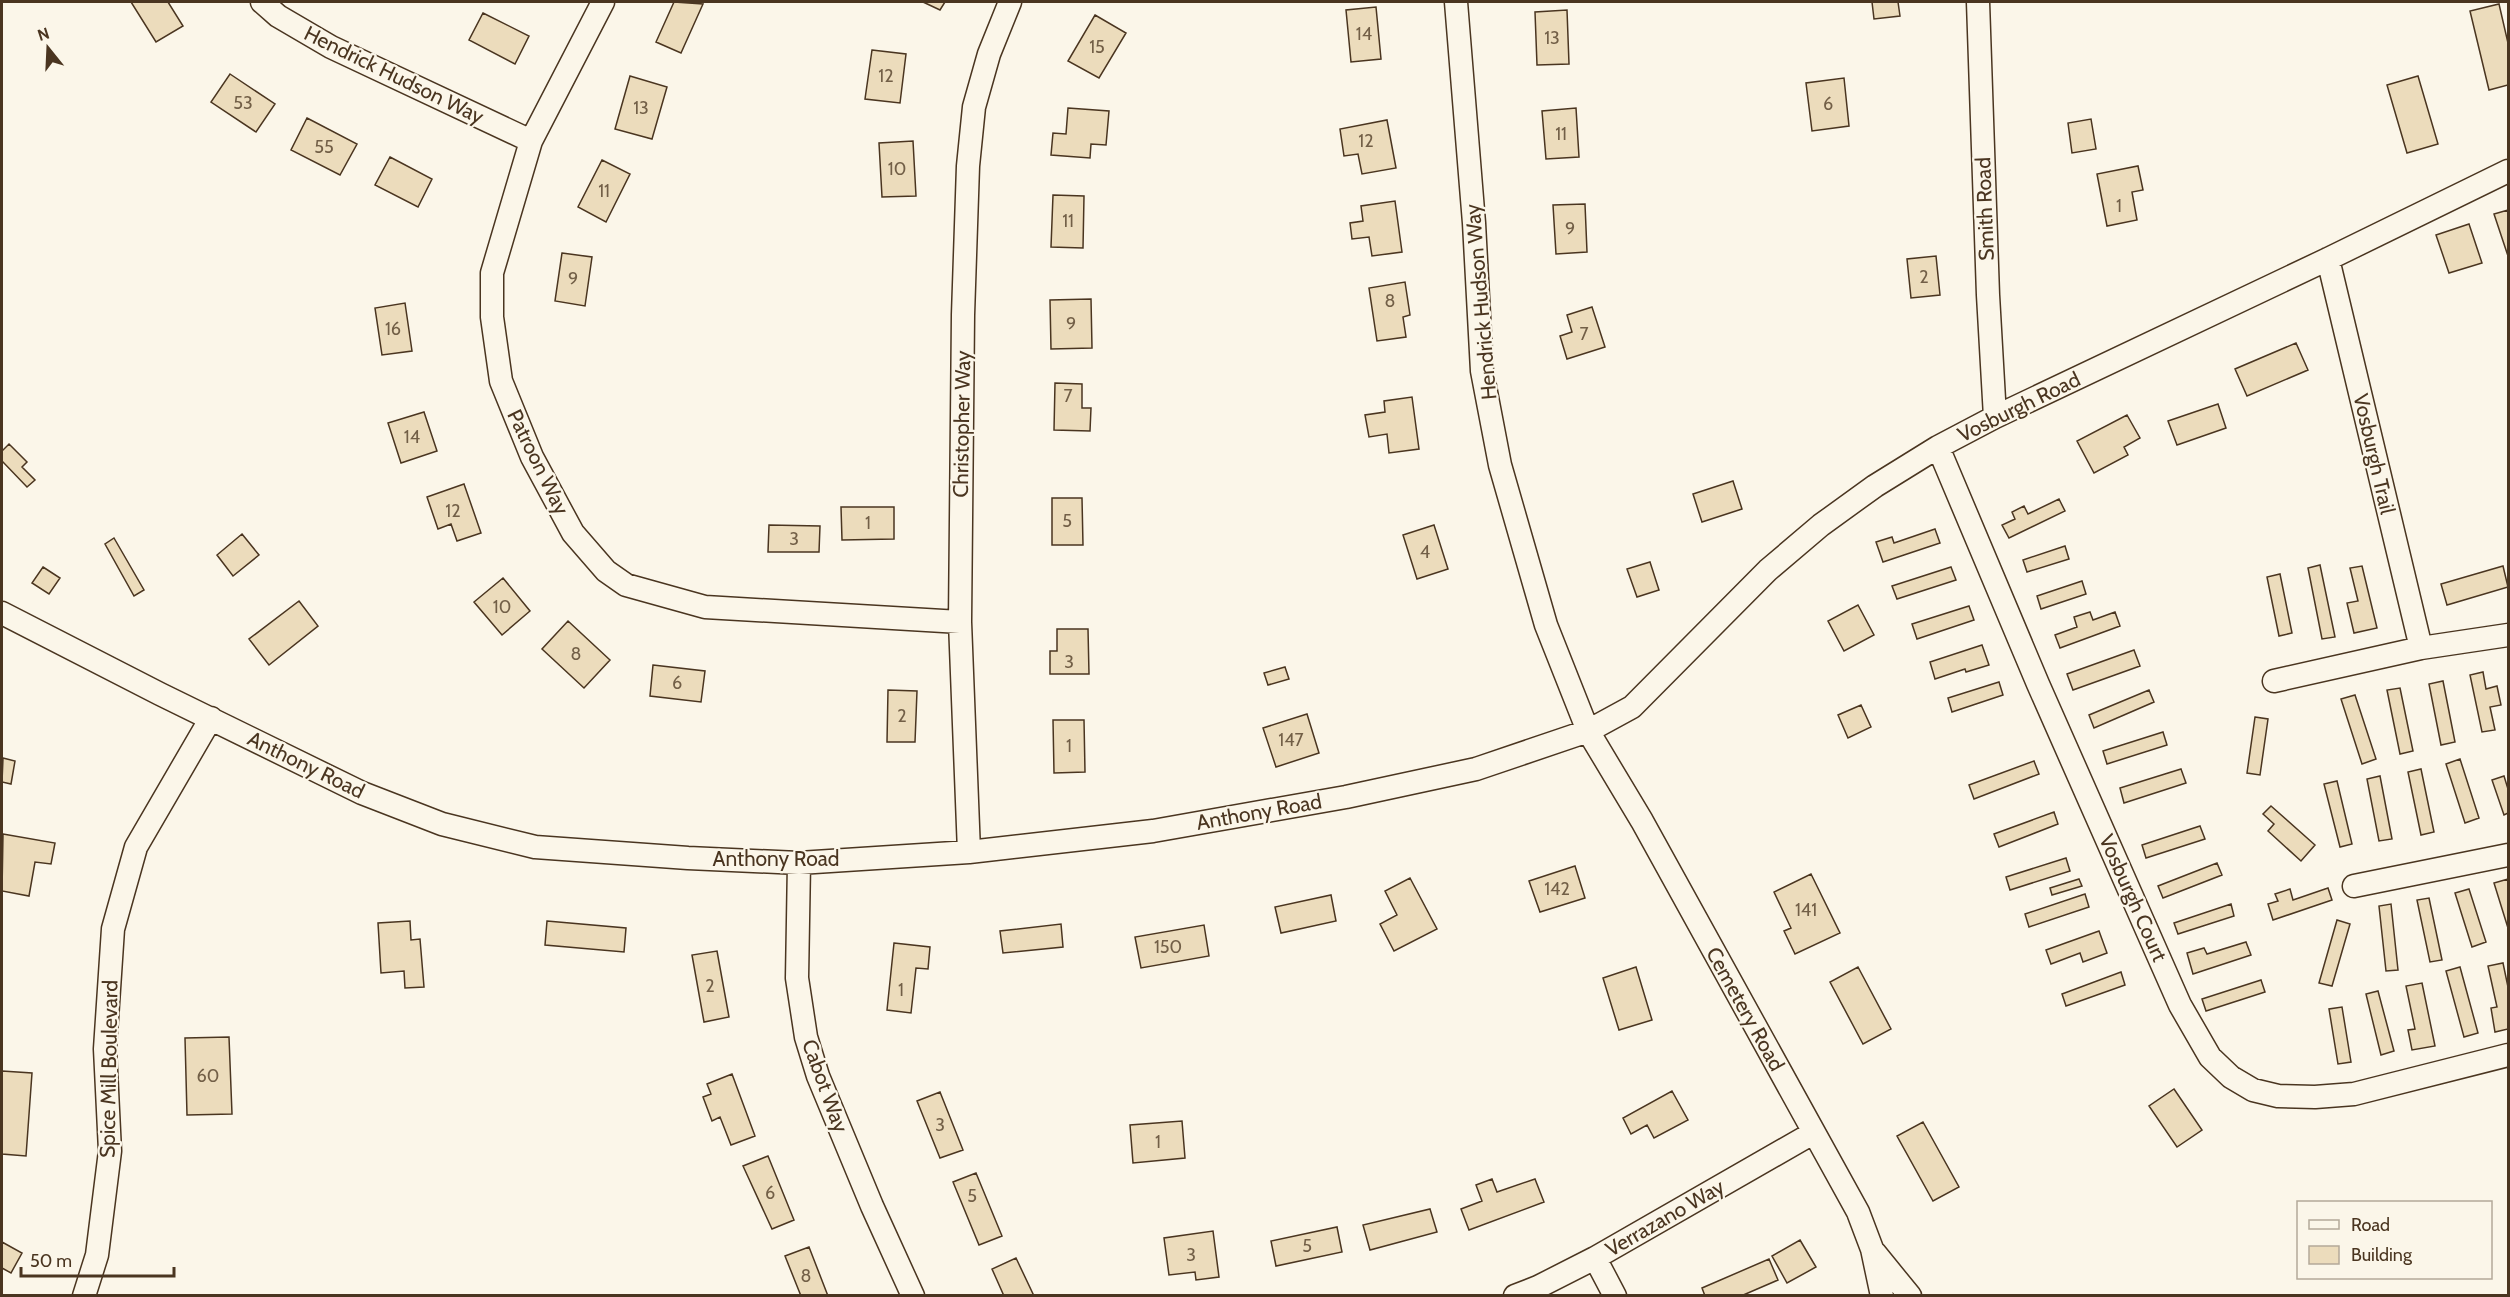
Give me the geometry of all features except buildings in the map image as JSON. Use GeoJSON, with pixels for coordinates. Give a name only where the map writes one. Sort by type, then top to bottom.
{"type":"FeatureCollection","features":[{"type":"Feature","properties":{"kind":"street","name":"Hendrick Hudson Way"},"geometry":{"type":"LineString","coordinates":[[262,2],[278,16],[331,47],[531,141]]}},
{"type":"Feature","properties":{"kind":"street","name":"Patroon Way"},"geometry":{"type":"LineString","coordinates":[[603,2],[531,141],[492,273],[492,317],[501,381],[532,457],[573,533],[606,571],[626,585],[705,607],[960,622]]}},
{"type":"Feature","properties":{"kind":"street","name":"Christopher Way"},"geometry":{"type":"LineString","coordinates":[[969,852],[960,622],[963,315],[968,166],[974,107],[989,54],[1010,2]]}},
{"type":"Feature","properties":{"kind":"street","name":"Hendrick Hudson Way"},"geometry":{"type":"LineString","coordinates":[[1456,2],[1474,223],[1482,371],[1500,465],[1543,615],[1588,731]]}},
{"type":"Feature","properties":{"kind":"street","name":"Smith Road"},"geometry":{"type":"LineString","coordinates":[[1978,2],[1988,295],[1995,417]]}},
{"type":"Feature","properties":{"kind":"street","name":"Vosburgh Road"},"geometry":{"type":"LineString","coordinates":[[1588,731],[1632,707],[1768,570],[1821,525],[1875,486],[1938,447],[1995,417],[2328,260],[2508,171]]}},
{"type":"Feature","properties":{"kind":"street","name":"Vosburgh Trail"},"geometry":{"type":"LineString","coordinates":[[2328,260],[2421,648]]}},
{"type":"Feature","properties":{"kind":"street","name":"Vosburgh Court"},"geometry":{"type":"LineString","coordinates":[[1938,447],[2038,684],[2176,994],[2210,1057],[2231,1077],[2253,1090],[2278,1096],[2315,1097],[2354,1094],[2508,1055]]}},
{"type":"Feature","properties":{"kind":"street","name":"Anthony Road"},"geometry":{"type":"LineString","coordinates":[[2,613],[362,793],[442,824],[535,847],[688,858],[799,862],[969,852],[1153,831],[1346,797],[1476,769],[1588,731]]}},
{"type":"Feature","properties":{"kind":"street"},"geometry":{"type":"LineString","coordinates":[[2274,681],[2421,648],[2508,635]]}},
{"type":"Feature","properties":{"kind":"street","name":"Spice Mill Boulevard"},"geometry":{"type":"LineString","coordinates":[[84,1296],[97,1255],[110,1151],[105,1049],[112,929],[136,847],[211,718]]}},
{"type":"Feature","properties":{"kind":"street","name":"Cemetery Road"},"geometry":{"type":"LineString","coordinates":[[1588,731],[1642,821],[1858,1212],[1872,1249],[1882,1296]]}},
{"type":"Feature","properties":{"kind":"street"},"geometry":{"type":"LineString","coordinates":[[2354,886],[2508,855]]}},
{"type":"Feature","properties":{"kind":"street","name":"Cabot Way"},"geometry":{"type":"LineString","coordinates":[[799,862],[797,978],[806,1037],[818,1076],[872,1206],[913,1296]]}},
{"type":"Feature","properties":{"kind":"street","name":"Verrazano Way"},"geometry":{"type":"LineString","coordinates":[[1515,1296],[1595,1258],[1813,1133]]}},
{"type":"Feature","properties":{"kind":"street"},"geometry":{"type":"LineString","coordinates":[[1872,1249],[1911,1296]]}},
{"type":"Feature","properties":{"kind":"street"},"geometry":{"type":"LineString","coordinates":[[1595,1258],[1615,1296]]}}]}
